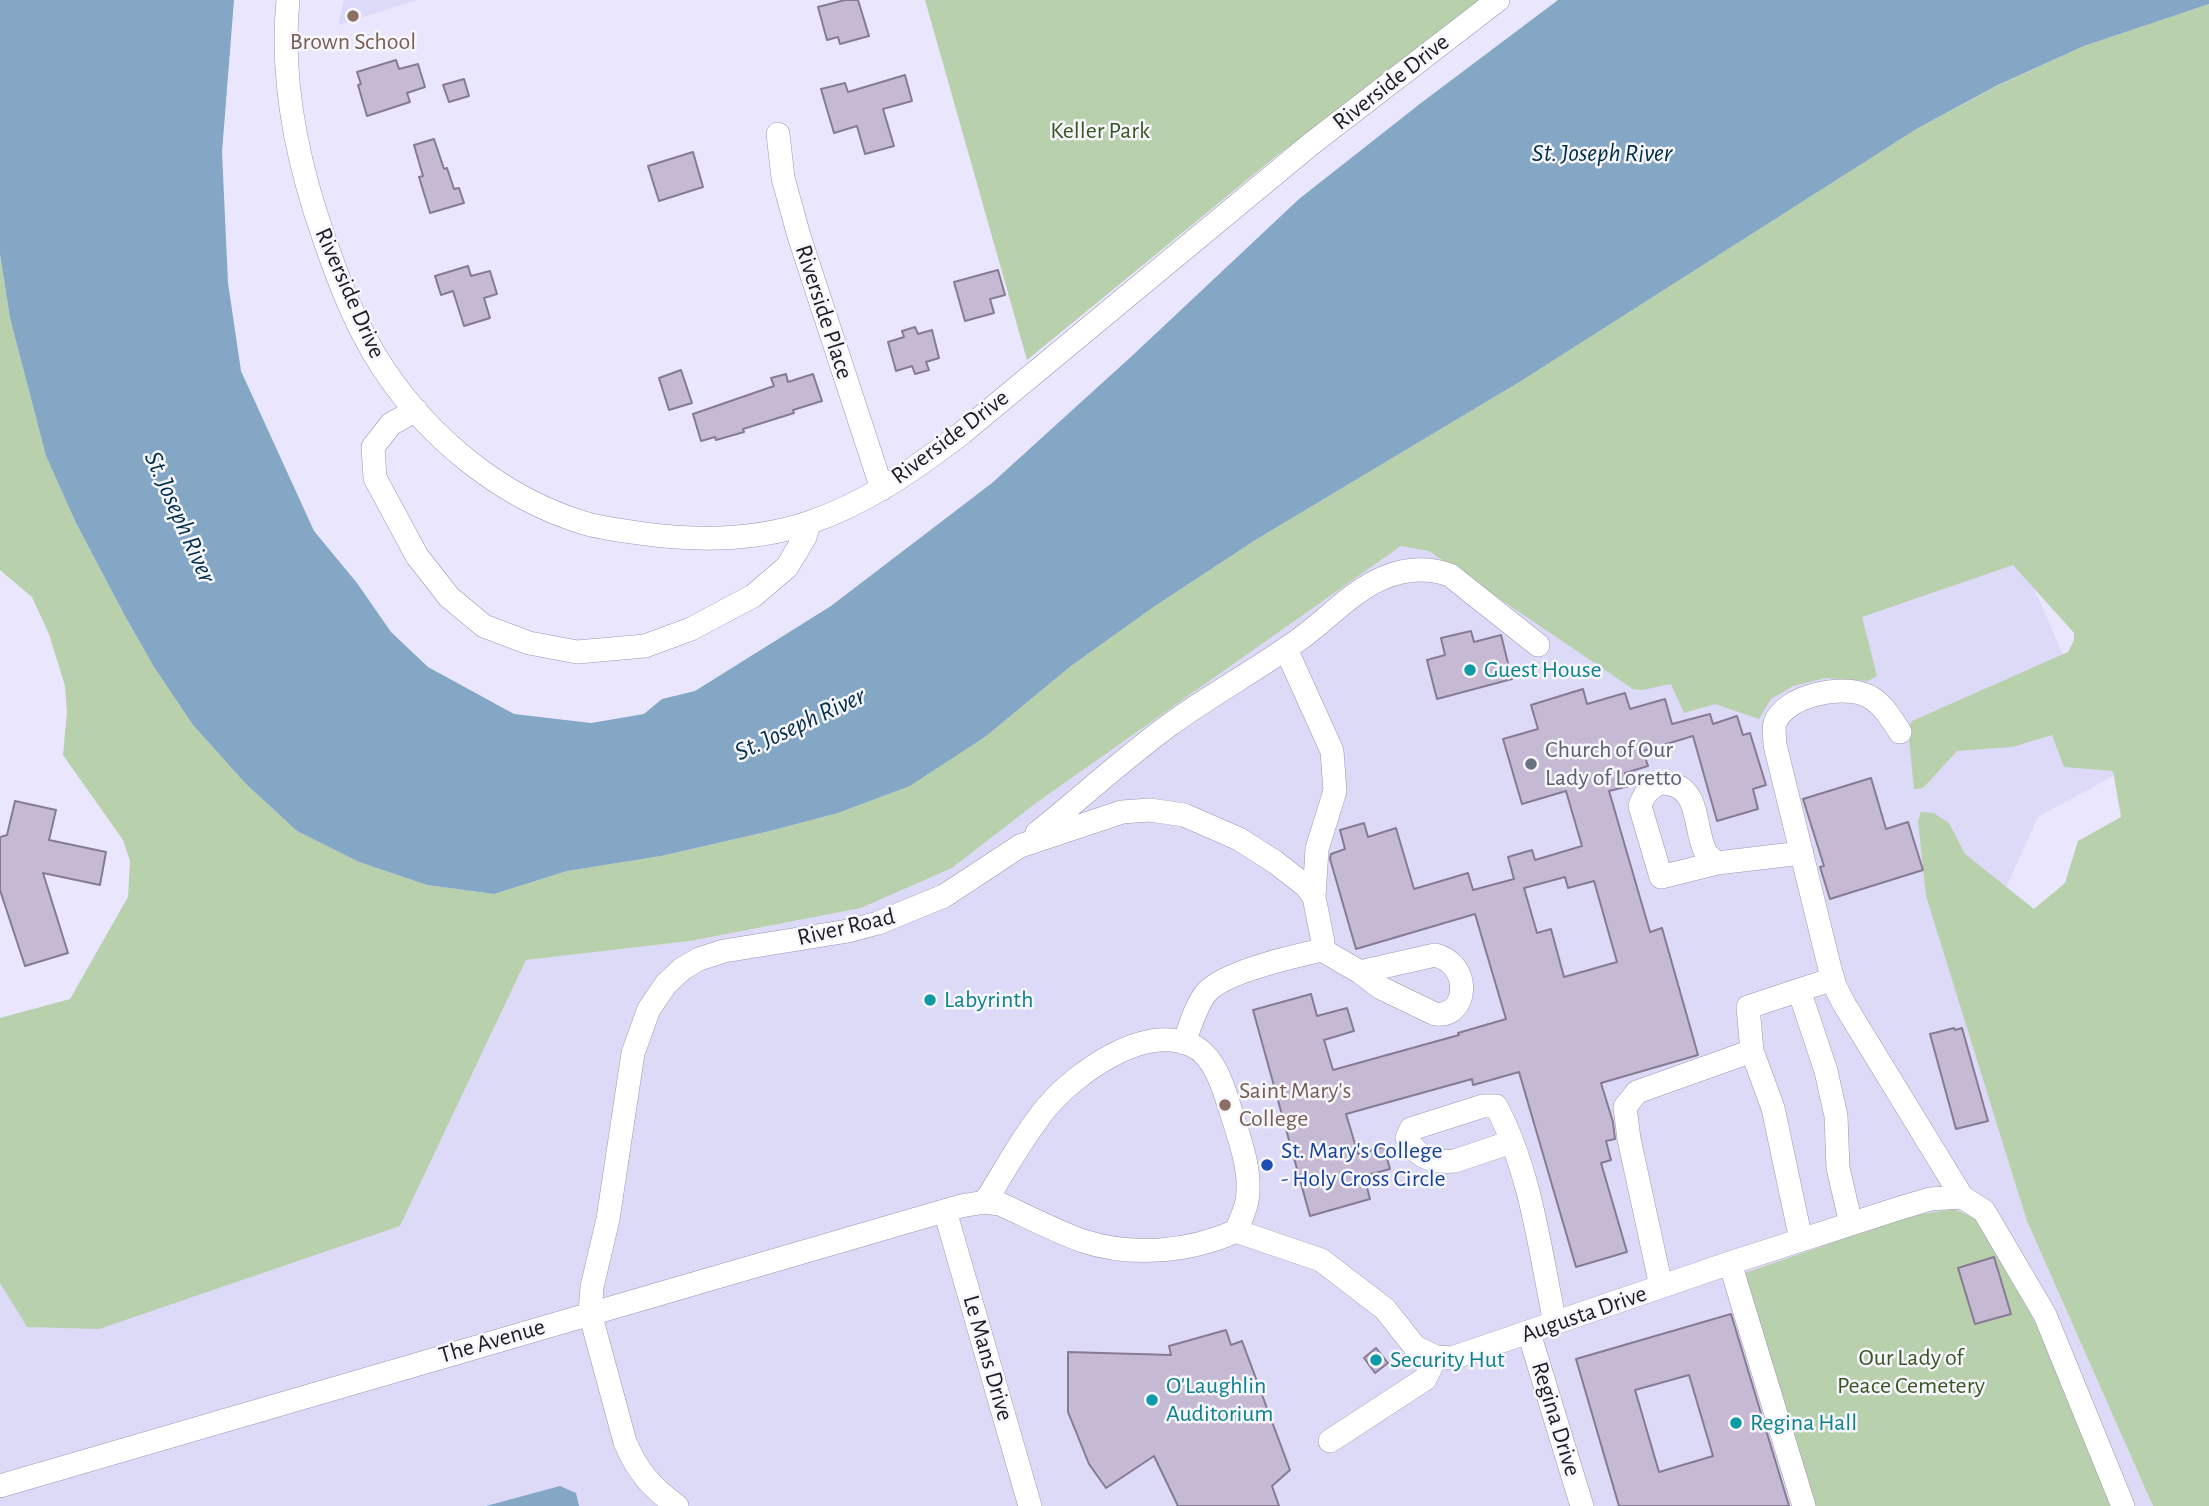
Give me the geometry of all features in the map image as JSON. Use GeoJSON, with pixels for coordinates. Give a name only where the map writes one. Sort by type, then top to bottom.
{"type":"FeatureCollection","features":[{"type":"Feature","properties":{"kind":"street","name":"Riverside Drive"},"geometry":{"type":"LineString","coordinates":[[288,0],[288,59],[292,106],[301,160],[313,207],[331,260],[362,331],[383,368],[416,410],[446,442],[479,471],[537,503],[584,523],[662,536],[701,538],[747,536],[781,531],[808,523],[841,511],[918,467],[1311,144],[1498,0]]}},
{"type":"Feature","properties":{"kind":"street","name":"Riverside Place"},"geometry":{"type":"LineString","coordinates":[[778,134],[782,178],[882,489]]}},
{"type":"Feature","properties":{"kind":"street"},"geometry":{"type":"LineString","coordinates":[[416,410],[391,424],[373,447],[375,478],[417,556],[449,597],[484,626],[529,643],[577,652],[645,646],[691,629],[753,596],[787,567],[806,537],[808,523]]}},
{"type":"Feature","properties":{"kind":"street"},"geometry":{"type":"LineString","coordinates":[[1020,846],[1072,805],[1111,769],[1170,724],[1286,649],[1364,588],[1382,579],[1420,569],[1437,570],[1450,575],[1538,645]]}},
{"type":"Feature","properties":{"kind":"street"},"geometry":{"type":"LineString","coordinates":[[1286,649],[1332,751],[1335,768],[1335,791],[1317,849],[1314,869],[1314,897],[1323,942],[1322,950]]}},
{"type":"Feature","properties":{"kind":"street"},"geometry":{"type":"LineString","coordinates":[[1900,732],[1882,705],[1863,694],[1844,691],[1802,699],[1782,713],[1775,724],[1774,745],[1833,979],[1844,1004],[1962,1197],[1984,1211],[2045,1315],[2123,1506]]}},
{"type":"Feature","properties":{"kind":"street","name":"River Road"},"geometry":{"type":"LineString","coordinates":[[590,1313],[592,1287],[621,1145],[633,1053],[649,1009],[666,984],[682,969],[699,959],[724,951],[848,932],[908,912],[972,880],[1020,846],[1122,812],[1150,810],[1184,815],[1239,839],[1275,862],[1306,886],[1314,897]]}},
{"type":"Feature","properties":{"kind":"street"},"geometry":{"type":"LineString","coordinates":[[1717,863],[1802,853]]}},
{"type":"Feature","properties":{"kind":"street"},"geometry":{"type":"LineString","coordinates":[[1184,1043],[1205,994],[1227,978],[1322,950],[1360,972]]}},
{"type":"Feature","properties":{"kind":"street"},"geometry":{"type":"LineString","coordinates":[[1801,1240],[1773,1108],[1752,1051],[1748,1007],[1833,979]]}},
{"type":"Feature","properties":{"kind":"street"},"geometry":{"type":"LineString","coordinates":[[1799,990],[1826,1071],[1836,1116],[1838,1168],[1851,1224]]}},
{"type":"Feature","properties":{"kind":"street"},"geometry":{"type":"LineString","coordinates":[[1170,1040],[1184,1043],[1193,1045],[1209,1060],[1222,1083],[1240,1140],[1247,1172],[1247,1201],[1236,1231],[1219,1240],[1185,1247],[1116,1249],[1084,1241],[1000,1204],[985,1202],[1038,1118],[1064,1089],[1114,1055],[1146,1042],[1170,1040]]}},
{"type":"Feature","properties":{"kind":"street"},"geometry":{"type":"LineString","coordinates":[[1661,1286],[1629,1139],[1625,1107],[1637,1093],[1752,1051]]}},
{"type":"Feature","properties":{"kind":"street"},"geometry":{"type":"LineString","coordinates":[[1511,1142],[1528,1191],[1555,1323]]}},
{"type":"Feature","properties":{"kind":"street","name":"Augusta Drive"},"geometry":{"type":"LineString","coordinates":[[1436,1357],[1452,1358],[1730,1263],[1930,1199],[1962,1197]]}},
{"type":"Feature","properties":{"kind":"street","name":"The Avenue"},"geometry":{"type":"LineString","coordinates":[[0,1486],[590,1313],[945,1211],[985,1202]]}},
{"type":"Feature","properties":{"kind":"street","name":"Le Mans Drive"},"geometry":{"type":"LineString","coordinates":[[945,1211],[1030,1506]]}},
{"type":"Feature","properties":{"kind":"street"},"geometry":{"type":"LineString","coordinates":[[1236,1231],[1321,1260],[1385,1309],[1415,1347],[1436,1357],[1424,1379],[1330,1441]]}},
{"type":"Feature","properties":{"kind":"street"},"geometry":{"type":"LineString","coordinates":[[1730,1263],[1804,1506]]}},
{"type":"Feature","properties":{"kind":"street"},"geometry":{"type":"LineString","coordinates":[[590,1313],[625,1442],[633,1461],[657,1492],[677,1506]]}},
{"type":"Feature","properties":{"kind":"street","name":"Regina Drive"},"geometry":{"type":"LineString","coordinates":[[1529,1333],[1582,1506]]}},
{"type":"Feature","properties":{"kind":"shaded area","name":"Brown School"},"geometry":{"type":"Polygon","coordinates":[[[344,0],[417,0],[338,25],[344,0]]]}},
{"type":"Feature","properties":{"kind":"shaded area","name":"Saint Mary's College"},"geometry":{"type":"Polygon","coordinates":[[[1401,546],[2017,549],[2115,775],[2038,817],[1960,989],[2027,1221],[2153,1506],[0,1506],[0,1283],[27,1327],[400,1226],[526,960],[690,941],[861,908],[952,868],[1036,803],[1401,546]]]}},
{"type":"Feature","properties":{"kind":"green space","name":"Keller Park"},"geometry":{"type":"Polygon","coordinates":[[[925,0],[1481,0],[1275,157],[1027,360],[925,0]]]}},
{"type":"Feature","properties":{"kind":"green space"},"geometry":{"type":"Polygon","coordinates":[[[2209,4],[2209,1506],[2153,1506],[2027,1221],[1926,896],[1918,821],[1921,812],[1934,813],[1949,823],[1965,854],[2034,909],[2065,883],[2078,841],[2121,817],[2113,771],[2064,767],[2052,735],[2012,747],[1957,751],[1923,788],[1914,789],[1908,727],[1912,721],[2068,652],[2074,640],[2074,633],[2013,565],[1862,617],[1877,676],[1868,681],[1826,678],[1793,686],[1771,699],[1759,719],[1715,704],[1684,713],[1671,684],[1642,690],[1633,689],[1429,551],[1401,546],[1036,803],[952,868],[861,908],[690,941],[526,960],[400,1226],[99,1329],[27,1327],[0,1283],[0,1018],[70,999],[128,897],[130,861],[123,840],[63,755],[67,712],[65,686],[49,634],[32,597],[0,570],[0,254],[10,318],[46,456],[76,523],[125,616],[154,667],[193,725],[246,784],[297,831],[359,862],[427,885],[494,894],[567,871],[661,856],[770,831],[838,813],[910,786],[985,737],[1071,666],[1155,606],[1257,539],[1521,381],[1918,128],[1999,85],[2084,46],[2209,4]]]}},
{"type":"Feature","properties":{"kind":"green space","name":"Our Lady of Peace Cemetery"},"geometry":{"type":"Polygon","coordinates":[[[1954,1209],[1979,1220],[2046,1342],[2115,1506],[1813,1506],[1742,1274],[1910,1216],[1954,1209]]]}},
{"type":"Feature","properties":{"kind":"water","name":"St. Joseph River"},"geometry":{"type":"Polygon","coordinates":[[[0,0],[234,0],[222,152],[228,283],[241,371],[314,531],[357,583],[391,632],[428,667],[514,714],[591,723],[644,714],[662,699],[695,691],[831,606],[992,483],[1299,199],[1558,0],[2209,0],[2209,4],[2084,46],[1998,85],[1918,128],[1521,381],[1257,539],[1155,606],[1071,666],[985,737],[910,786],[838,813],[770,831],[661,856],[567,871],[494,894],[427,885],[359,862],[297,831],[246,784],[193,725],[154,667],[125,616],[76,523],[46,456],[10,318],[0,254],[0,0]]]}},
{"type":"Feature","properties":{"kind":"water"},"geometry":{"type":"Polygon","coordinates":[[[560,1486],[576,1493],[579,1506],[486,1506],[560,1486]]]}},
{"type":"Feature","properties":{"kind":"building"},"geometry":{"type":"Polygon","coordinates":[[[845,0],[858,0],[869,36],[840,44],[838,37],[827,40],[818,7],[845,0]]]}},
{"type":"Feature","properties":{"kind":"building"},"geometry":{"type":"Polygon","coordinates":[[[396,60],[399,69],[418,64],[425,87],[407,93],[410,102],[367,116],[357,72],[396,60]]]}},
{"type":"Feature","properties":{"kind":"building"},"geometry":{"type":"Polygon","coordinates":[[[905,75],[912,101],[883,109],[894,146],[865,154],[857,126],[834,133],[821,89],[845,83],[848,92],[905,75]]]}},
{"type":"Feature","properties":{"kind":"building"},"geometry":{"type":"Polygon","coordinates":[[[464,79],[469,96],[449,102],[443,85],[464,79]]]}},
{"type":"Feature","properties":{"kind":"building"},"geometry":{"type":"Polygon","coordinates":[[[434,139],[444,169],[447,168],[454,189],[459,188],[464,203],[430,213],[419,177],[423,176],[414,145],[434,139]]]}},
{"type":"Feature","properties":{"kind":"building"},"geometry":{"type":"Polygon","coordinates":[[[693,152],[703,187],[659,201],[648,166],[693,152]]]}},
{"type":"Feature","properties":{"kind":"building"},"geometry":{"type":"Polygon","coordinates":[[[468,266],[471,276],[490,271],[497,294],[484,298],[490,318],[464,326],[453,291],[441,295],[435,276],[468,266]]]}},
{"type":"Feature","properties":{"kind":"building"},"geometry":{"type":"Polygon","coordinates":[[[998,270],[1005,295],[990,299],[994,313],[965,321],[954,282],[998,270]]]}},
{"type":"Feature","properties":{"kind":"building"},"geometry":{"type":"Polygon","coordinates":[[[915,327],[918,334],[932,330],[939,358],[926,362],[929,370],[915,374],[912,366],[896,371],[888,342],[904,337],[902,331],[915,327]]]}},
{"type":"Feature","properties":{"kind":"building"},"geometry":{"type":"Polygon","coordinates":[[[681,370],[692,403],[669,410],[659,378],[681,370]]]}},
{"type":"Feature","properties":{"kind":"building"},"geometry":{"type":"Polygon","coordinates":[[[786,374],[788,382],[813,374],[822,401],[743,429],[744,432],[701,441],[693,414],[774,386],[771,378],[786,374]]]}},
{"type":"Feature","properties":{"kind":"building","name":"Guest House"},"geometry":{"type":"Polygon","coordinates":[[[1471,631],[1474,642],[1501,635],[1512,679],[1437,699],[1427,660],[1445,655],[1441,638],[1471,631]]]}},
{"type":"Feature","properties":{"kind":"building"},"geometry":{"type":"Polygon","coordinates":[[[1583,689],[1587,704],[1625,693],[1630,709],[1665,699],[1672,724],[1710,714],[1713,724],[1737,716],[1743,735],[1750,733],[1766,785],[1753,789],[1758,809],[1717,821],[1693,736],[1643,751],[1648,766],[1625,773],[1629,786],[1609,791],[1650,932],[1662,928],[1698,1055],[1601,1083],[1613,1122],[1615,1139],[1606,1141],[1611,1160],[1601,1163],[1627,1252],[1576,1267],[1519,1072],[1473,1085],[1472,1079],[1346,1114],[1358,1154],[1384,1147],[1390,1169],[1364,1176],[1370,1199],[1310,1216],[1253,1010],[1311,994],[1317,1016],[1347,1008],[1354,1031],[1324,1040],[1333,1070],[1506,1019],[1475,914],[1356,949],[1330,859],[1331,854],[1345,849],[1340,830],[1364,823],[1368,837],[1396,828],[1414,889],[1468,873],[1473,890],[1514,879],[1508,857],[1532,850],[1535,860],[1582,846],[1566,791],[1522,804],[1503,739],[1538,729],[1531,705],[1583,689]],[[1565,877],[1524,888],[1537,933],[1551,929],[1564,977],[1617,962],[1594,881],[1568,888],[1565,877]]]}},
{"type":"Feature","properties":{"kind":"building"},"geometry":{"type":"Polygon","coordinates":[[[1871,778],[1886,829],[1908,822],[1923,870],[1830,899],[1820,867],[1824,866],[1803,799],[1871,778]]]}},
{"type":"Feature","properties":{"kind":"building"},"geometry":{"type":"Polygon","coordinates":[[[15,801],[56,810],[49,840],[106,852],[100,885],[43,873],[68,953],[25,966],[0,890],[0,837],[7,835],[15,801]]]}},
{"type":"Feature","properties":{"kind":"building"},"geometry":{"type":"Polygon","coordinates":[[[1962,1028],[1988,1121],[1956,1129],[1930,1034],[1962,1028]]]}},
{"type":"Feature","properties":{"kind":"building"},"geometry":{"type":"Polygon","coordinates":[[[1994,1257],[2011,1314],[1975,1324],[1958,1268],[1994,1257]]]}},
{"type":"Feature","properties":{"kind":"building","name":"Regina Hall"},"geometry":{"type":"Polygon","coordinates":[[[1731,1314],[1789,1506],[1619,1506],[1576,1359],[1731,1314]],[[1689,1375],[1635,1390],[1659,1472],[1713,1456],[1689,1375]]]}},
{"type":"Feature","properties":{"kind":"building","name":"O'Laughlin Auditorium"},"geometry":{"type":"Polygon","coordinates":[[[1226,1330],[1231,1345],[1242,1341],[1290,1470],[1272,1486],[1279,1506],[1178,1506],[1154,1456],[1106,1488],[1089,1464],[1068,1412],[1068,1352],[1171,1355],[1169,1346],[1226,1330]]]}},
{"type":"Feature","properties":{"kind":"building","name":"Security Hut"},"geometry":{"type":"Polygon","coordinates":[[[1376,1348],[1388,1363],[1375,1373],[1364,1358],[1376,1348]]]}},
{"type":"Feature","properties":{"kind":"place","name":"Brown School"},"geometry":{"type":"Point","coordinates":[353,16]}},
{"type":"Feature","properties":{"kind":"place","name":"Guest House"},"geometry":{"type":"Point","coordinates":[1470,670]}},
{"type":"Feature","properties":{"kind":"place","name":"Church of Our Lady of Loretto"},"geometry":{"type":"Point","coordinates":[1531,764]}},
{"type":"Feature","properties":{"kind":"place","name":"Labyrinth"},"geometry":{"type":"Point","coordinates":[930,1000]}},
{"type":"Feature","properties":{"kind":"place","name":"Saint Mary's College"},"geometry":{"type":"Point","coordinates":[1225,1105]}},
{"type":"Feature","properties":{"kind":"place","name":"St. Mary's College - Holy Cross Circle"},"geometry":{"type":"Point","coordinates":[1267,1165]}},
{"type":"Feature","properties":{"kind":"place","name":"Security Hut"},"geometry":{"type":"Point","coordinates":[1376,1360]}},
{"type":"Feature","properties":{"kind":"place","name":"O'Laughlin Auditorium"},"geometry":{"type":"Point","coordinates":[1152,1400]}},
{"type":"Feature","properties":{"kind":"place","name":"Regina Hall"},"geometry":{"type":"Point","coordinates":[1736,1423]}}]}
